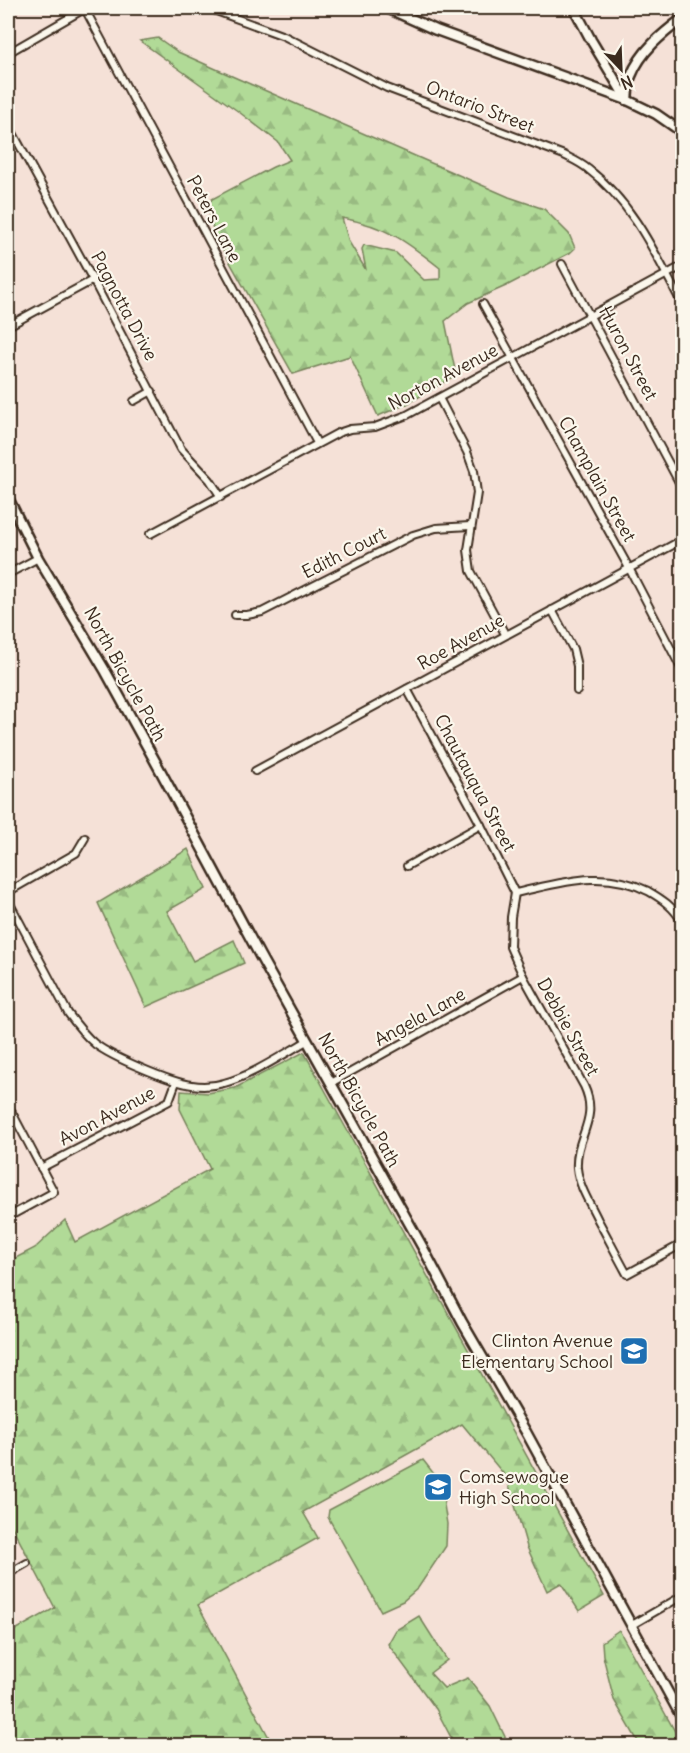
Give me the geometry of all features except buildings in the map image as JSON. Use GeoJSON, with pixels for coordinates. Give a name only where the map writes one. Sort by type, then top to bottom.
{"type":"FeatureCollection","features":[{"type":"Feature","properties":{"kind":"street"},"geometry":{"type":"LineString","coordinates":[[8,53],[85,8]]}},
{"type":"Feature","properties":{"kind":"street","name":"Peters Lane"},"geometry":{"type":"LineString","coordinates":[[85,8],[317,443]]}},
{"type":"Feature","properties":{"kind":"street","name":"Ontario Street"},"geometry":{"type":"LineString","coordinates":[[208,8],[284,36],[387,88],[564,154],[587,168],[622,202],[636,220],[682,304]]}},
{"type":"Feature","properties":{"kind":"street"},"geometry":{"type":"LineString","coordinates":[[387,8],[436,30],[627,100],[656,114],[682,132]]}},
{"type":"Feature","properties":{"kind":"street"},"geometry":{"type":"LineString","coordinates":[[574,8],[627,100]]}},
{"type":"Feature","properties":{"kind":"street"},"geometry":{"type":"LineString","coordinates":[[627,100],[630,78],[639,61],[665,32],[682,19]]}},
{"type":"Feature","properties":{"kind":"street","name":"Pagnotta Drive"},"geometry":{"type":"LineString","coordinates":[[8,128],[93,280],[182,449],[210,480],[221,497]]}},
{"type":"Feature","properties":{"kind":"street","name":"Huron Street"},"geometry":{"type":"LineString","coordinates":[[562,264],[682,488]]}},
{"type":"Feature","properties":{"kind":"street","name":"Norton Avenue"},"geometry":{"type":"LineString","coordinates":[[150,534],[317,443],[350,429],[375,427],[407,415],[682,266]]}},
{"type":"Feature","properties":{"kind":"street"},"geometry":{"type":"LineString","coordinates":[[8,326],[93,280]]}},
{"type":"Feature","properties":{"kind":"street","name":"Champlain Street"},"geometry":{"type":"LineString","coordinates":[[483,304],[629,568],[682,670]]}},
{"type":"Feature","properties":{"kind":"street"},"geometry":{"type":"LineString","coordinates":[[134,401],[152,391]]}},
{"type":"Feature","properties":{"kind":"street"},"geometry":{"type":"LineString","coordinates":[[439,398],[467,452],[474,471],[477,493],[468,550],[471,571],[505,634]]}},
{"type":"Feature","properties":{"kind":"street","name":"North Bicycle Path"},"geometry":{"type":"LineString","coordinates":[[8,498],[38,558],[106,672],[307,1041],[462,1322],[526,1432],[682,1718]]}},
{"type":"Feature","properties":{"kind":"street","name":"Edith Court"},"geometry":{"type":"LineString","coordinates":[[235,615],[262,612],[413,535],[436,528],[470,526]]}},
{"type":"Feature","properties":{"kind":"street","name":"Roe Avenue"},"geometry":{"type":"LineString","coordinates":[[255,771],[682,540]]}},
{"type":"Feature","properties":{"kind":"street"},"geometry":{"type":"LineString","coordinates":[[8,573],[38,558]]}},
{"type":"Feature","properties":{"kind":"street"},"geometry":{"type":"LineString","coordinates":[[552,610],[573,649],[577,666],[577,691]]}},
{"type":"Feature","properties":{"kind":"street","name":"Chautauqua Street"},"geometry":{"type":"LineString","coordinates":[[407,688],[482,825],[515,893]]}},
{"type":"Feature","properties":{"kind":"street"},"geometry":{"type":"LineString","coordinates":[[407,866],[482,825]]}},
{"type":"Feature","properties":{"kind":"street"},"geometry":{"type":"LineString","coordinates":[[8,892],[76,854],[85,838]]}},
{"type":"Feature","properties":{"kind":"street"},"geometry":{"type":"LineString","coordinates":[[515,893],[576,880],[609,879],[632,883],[665,901],[682,922]]}},
{"type":"Feature","properties":{"kind":"street","name":"Debbie Street"},"geometry":{"type":"LineString","coordinates":[[515,893],[510,947],[522,976],[588,1094],[590,1112],[577,1161],[581,1186],[627,1274],[682,1244]]}},
{"type":"Feature","properties":{"kind":"street"},"geometry":{"type":"LineString","coordinates":[[8,900],[68,1013],[80,1030],[106,1052],[176,1082],[201,1086],[226,1083],[241,1077],[307,1041]]}},
{"type":"Feature","properties":{"kind":"street","name":"Angela Lane"},"geometry":{"type":"LineString","coordinates":[[331,1083],[522,976]]}},
{"type":"Feature","properties":{"kind":"street","name":"Avon Avenue"},"geometry":{"type":"LineString","coordinates":[[41,1168],[169,1101],[176,1082]]}},
{"type":"Feature","properties":{"kind":"street"},"geometry":{"type":"LineString","coordinates":[[8,1105],[54,1192],[8,1217]]}},
{"type":"Feature","properties":{"kind":"street"},"geometry":{"type":"LineString","coordinates":[[8,1574],[27,1563]]}},
{"type":"Feature","properties":{"kind":"street"},"geometry":{"type":"LineString","coordinates":[[632,1625],[682,1596]]}},
{"type":"Feature","properties":{"kind":"green space"},"geometry":{"type":"Polygon","coordinates":[[[158,38],[178,52],[234,77],[509,197],[544,209],[569,234],[575,248],[570,253],[506,286],[468,303],[445,321],[456,375],[407,404],[378,416],[350,356],[293,374],[214,234],[208,206],[212,199],[290,160],[278,142],[140,41],[158,38]],[[342,218],[349,242],[366,270],[362,249],[364,245],[396,253],[424,280],[440,279],[440,268],[417,250],[383,230],[342,218]]]}},
{"type":"Feature","properties":{"kind":"green space"},"geometry":{"type":"Polygon","coordinates":[[[188,849],[206,889],[167,911],[193,961],[234,940],[244,963],[146,1007],[98,903],[188,849]]]}},
{"type":"Feature","properties":{"kind":"green space"},"geometry":{"type":"Polygon","coordinates":[[[304,1052],[604,1596],[579,1611],[561,1583],[547,1591],[527,1547],[507,1478],[462,1424],[303,1512],[318,1538],[198,1605],[273,1745],[8,1745],[8,1634],[55,1608],[8,1519],[8,1262],[35,1248],[65,1220],[75,1242],[210,1169],[180,1109],[181,1091],[208,1093],[235,1088],[304,1052]]]}},
{"type":"Feature","properties":{"kind":"green space"},"geometry":{"type":"Polygon","coordinates":[[[423,1460],[438,1479],[442,1492],[447,1524],[446,1546],[418,1588],[403,1601],[381,1611],[328,1517],[329,1510],[423,1460]]]}},
{"type":"Feature","properties":{"kind":"green space"},"geometry":{"type":"Polygon","coordinates":[[[419,1616],[447,1660],[430,1673],[444,1688],[468,1678],[490,1706],[509,1745],[455,1745],[436,1709],[388,1644],[396,1630],[419,1616]]]}},
{"type":"Feature","properties":{"kind":"green space"},"geometry":{"type":"Polygon","coordinates":[[[619,1630],[678,1737],[667,1745],[640,1745],[614,1700],[603,1656],[602,1642],[619,1630]]]}},
{"type":"Feature","properties":{"kind":"place","name":"Clinton Avenue Elementary School"},"geometry":{"type":"Point","coordinates":[634,1351]}},
{"type":"Feature","properties":{"kind":"place","name":"Comsewogue High School"},"geometry":{"type":"Point","coordinates":[438,1487]}}]}
